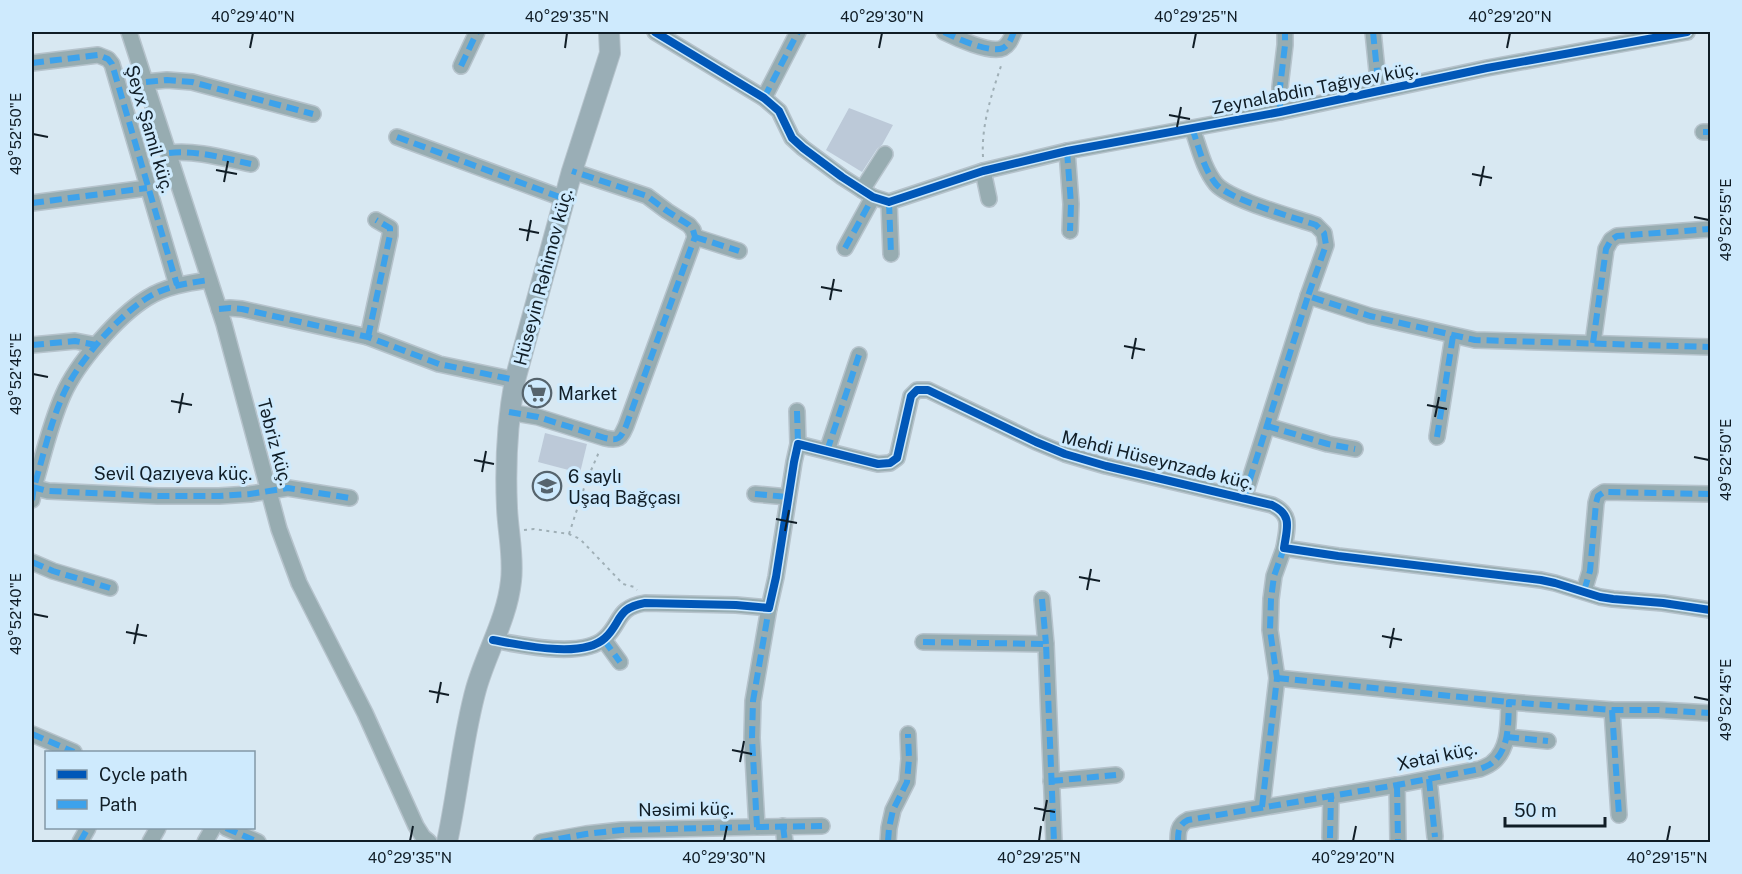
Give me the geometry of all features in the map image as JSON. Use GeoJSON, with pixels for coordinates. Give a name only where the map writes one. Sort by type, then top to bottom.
{"type":"FeatureCollection","features":[{"type":"Feature","properties":{"kind":"main road","name":"Hüseyin Rəhimov küç."},"geometry":{"type":"LineString","coordinates":[[447,843],[476,690],[504,613],[510,587],[512,566],[506,480],[509,412],[515,380],[572,171],[610,52],[609,32]]}},
{"type":"Feature","properties":{"kind":"street","name":"Təbriz küç."},"geometry":{"type":"LineString","coordinates":[[129,32],[219,309],[279,529],[299,583],[365,713],[416,826],[429,843]]}},
{"type":"Feature","properties":{"kind":"street"},"geometry":{"type":"LineString","coordinates":[[461,66],[477,32]]}},
{"type":"Feature","properties":{"kind":"street"},"geometry":{"type":"LineString","coordinates":[[655,32],[764,98],[779,111],[792,138],[834,172],[867,193],[889,202],[891,254]]}},
{"type":"Feature","properties":{"kind":"street"},"geometry":{"type":"LineString","coordinates":[[764,98],[798,32]]}},
{"type":"Feature","properties":{"kind":"street"},"geometry":{"type":"LineString","coordinates":[[944,32],[991,49],[1001,49],[1011,38]]}},
{"type":"Feature","properties":{"kind":"street"},"geometry":{"type":"LineString","coordinates":[[1280,112],[1285,32]]}},
{"type":"Feature","properties":{"kind":"street"},"geometry":{"type":"LineString","coordinates":[[1373,32],[1379,90]]}},
{"type":"Feature","properties":{"kind":"street","name":"Zeynalabdin Tağıyev küç."},"geometry":{"type":"LineString","coordinates":[[889,202],[983,171],[1067,151],[1280,112],[1660,34],[1687,32]]}},
{"type":"Feature","properties":{"kind":"street","name":"Şeyx Şamil küç."},"geometry":{"type":"LineString","coordinates":[[32,63],[98,55],[108,59],[112,64],[177,285]]}},
{"type":"Feature","properties":{"kind":"street"},"geometry":{"type":"LineString","coordinates":[[146,82],[167,80],[192,82],[313,114]]}},
{"type":"Feature","properties":{"kind":"street"},"geometry":{"type":"LineString","coordinates":[[1192,128],[1206,169],[1217,185],[1230,195],[1316,225],[1324,233],[1326,245],[1244,498]]}},
{"type":"Feature","properties":{"kind":"street"},"geometry":{"type":"LineString","coordinates":[[397,137],[565,199]]}},
{"type":"Feature","properties":{"kind":"street"},"geometry":{"type":"LineString","coordinates":[[1067,151],[1071,204],[1070,231]]}},
{"type":"Feature","properties":{"kind":"street"},"geometry":{"type":"LineString","coordinates":[[169,153],[202,153],[251,164]]}},
{"type":"Feature","properties":{"kind":"street"},"geometry":{"type":"LineString","coordinates":[[845,248],[885,154]]}},
{"type":"Feature","properties":{"kind":"street"},"geometry":{"type":"LineString","coordinates":[[509,412],[538,417],[605,438],[615,440],[621,437],[695,237],[689,225],[647,196],[572,171]]}},
{"type":"Feature","properties":{"kind":"street"},"geometry":{"type":"LineString","coordinates":[[983,171],[989,199]]}},
{"type":"Feature","properties":{"kind":"street"},"geometry":{"type":"LineString","coordinates":[[32,203],[147,188]]}},
{"type":"Feature","properties":{"kind":"street"},"geometry":{"type":"LineString","coordinates":[[368,337],[390,235],[390,228],[376,220]]}},
{"type":"Feature","properties":{"kind":"street"},"geometry":{"type":"LineString","coordinates":[[1593,343],[1606,249],[1611,240],[1617,236],[1710,229]]}},
{"type":"Feature","properties":{"kind":"street"},"geometry":{"type":"LineString","coordinates":[[695,237],[739,251]]}},
{"type":"Feature","properties":{"kind":"street"},"geometry":{"type":"LineString","coordinates":[[32,491],[63,394],[72,376],[96,345],[148,297],[177,285],[209,279]]}},
{"type":"Feature","properties":{"kind":"street"},"geometry":{"type":"LineString","coordinates":[[1308,296],[1370,316],[1475,340],[1710,347]]}},
{"type":"Feature","properties":{"kind":"street"},"geometry":{"type":"LineString","coordinates":[[219,309],[242,309],[368,337],[440,364],[515,380]]}},
{"type":"Feature","properties":{"kind":"street"},"geometry":{"type":"LineString","coordinates":[[1437,437],[1453,336]]}},
{"type":"Feature","properties":{"kind":"street"},"geometry":{"type":"LineString","coordinates":[[32,345],[75,340],[96,345]]}},
{"type":"Feature","properties":{"kind":"street"},"geometry":{"type":"LineString","coordinates":[[827,451],[859,355]]}},
{"type":"Feature","properties":{"kind":"street","name":"Mehdi Hüseynzadə küç."},"geometry":{"type":"LineString","coordinates":[[798,444],[878,464],[890,464],[897,458],[911,396],[917,390],[928,390],[1065,454],[1106,466],[1272,505],[1281,509],[1286,518],[1284,548]]}},
{"type":"Feature","properties":{"kind":"street"},"geometry":{"type":"LineString","coordinates":[[493,640],[552,649],[593,647],[604,640],[625,610],[632,605],[645,603],[769,608],[798,444],[797,411]]}},
{"type":"Feature","properties":{"kind":"street"},"geometry":{"type":"LineString","coordinates":[[1267,426],[1328,444],[1355,449]]}},
{"type":"Feature","properties":{"kind":"street","name":"Sevil Qazıyeva küç."},"geometry":{"type":"LineString","coordinates":[[32,491],[219,496],[288,488],[350,498]]}},
{"type":"Feature","properties":{"kind":"street"},"geometry":{"type":"LineString","coordinates":[[1584,591],[1590,571],[1598,496],[1604,492],[1710,494]]}},
{"type":"Feature","properties":{"kind":"street"},"geometry":{"type":"LineString","coordinates":[[755,494],[788,497]]}},
{"type":"Feature","properties":{"kind":"street"},"geometry":{"type":"LineString","coordinates":[[1262,807],[1277,678],[1269,615],[1274,576],[1284,548],[1555,582],[1613,599],[1710,610]]}},
{"type":"Feature","properties":{"kind":"street"},"geometry":{"type":"LineString","coordinates":[[32,562],[53,571],[110,588]]}},
{"type":"Feature","properties":{"kind":"street"},"geometry":{"type":"LineString","coordinates":[[1042,599],[1054,843]]}},
{"type":"Feature","properties":{"kind":"street","name":"Nəsimi küç."},"geometry":{"type":"LineString","coordinates":[[541,843],[622,830],[757,827],[752,738],[753,701],[769,608]]}},
{"type":"Feature","properties":{"kind":"street"},"geometry":{"type":"LineString","coordinates":[[604,640],[620,662]]}},
{"type":"Feature","properties":{"kind":"street"},"geometry":{"type":"LineString","coordinates":[[923,642],[1046,645]]}},
{"type":"Feature","properties":{"kind":"street"},"geometry":{"type":"LineString","coordinates":[[1277,678],[1509,702],[1612,710],[1710,712]]}},
{"type":"Feature","properties":{"kind":"street","name":"Xətai küç."},"geometry":{"type":"LineString","coordinates":[[1178,843],[1178,831],[1188,820],[1480,769],[1493,763],[1500,754],[1507,737],[1509,702]]}},
{"type":"Feature","properties":{"kind":"street"},"geometry":{"type":"LineString","coordinates":[[1612,710],[1619,815]]}},
{"type":"Feature","properties":{"kind":"street"},"geometry":{"type":"LineString","coordinates":[[32,734],[70,751]]}},
{"type":"Feature","properties":{"kind":"street"},"geometry":{"type":"LineString","coordinates":[[888,843],[893,810],[907,782],[908,734]]}},
{"type":"Feature","properties":{"kind":"street"},"geometry":{"type":"LineString","coordinates":[[1507,737],[1548,741]]}},
{"type":"Feature","properties":{"kind":"street"},"geometry":{"type":"LineString","coordinates":[[1051,781],[1116,775]]}},
{"type":"Feature","properties":{"kind":"street"},"geometry":{"type":"LineString","coordinates":[[1429,779],[1435,837]]}},
{"type":"Feature","properties":{"kind":"street"},"geometry":{"type":"LineString","coordinates":[[1397,785],[1398,843]]}},
{"type":"Feature","properties":{"kind":"street"},"geometry":{"type":"LineString","coordinates":[[1330,838],[1331,796]]}},
{"type":"Feature","properties":{"kind":"street"},"geometry":{"type":"LineString","coordinates":[[783,826],[785,843]]}},
{"type":"Feature","properties":{"kind":"street"},"geometry":{"type":"LineString","coordinates":[[757,827],[822,826]]}},
{"type":"Feature","properties":{"kind":"street"},"geometry":{"type":"LineString","coordinates":[[80,843],[87,829]]}},
{"type":"Feature","properties":{"kind":"street"},"geometry":{"type":"LineString","coordinates":[[150,843],[157,829]]}},
{"type":"Feature","properties":{"kind":"street"},"geometry":{"type":"LineString","coordinates":[[205,843],[212,829]]}},
{"type":"Feature","properties":{"kind":"street"},"geometry":{"type":"LineString","coordinates":[[228,829],[258,843]]}},
{"type":"Feature","properties":{"kind":"path"},"geometry":{"type":"LineString","coordinates":[[983,171],[982,148],[985,124],[1011,38]]}},
{"type":"Feature","properties":{"kind":"path"},"geometry":{"type":"LineString","coordinates":[[570,534],[586,482],[605,438]]}},
{"type":"Feature","properties":{"kind":"path"},"geometry":{"type":"LineString","coordinates":[[508,532],[534,529],[570,534],[580,539],[623,584],[634,588],[645,603]]}},
{"type":"Feature","properties":{"kind":"building"},"geometry":{"type":"Polygon","coordinates":[[[849,108],[893,125],[882,145],[862,172],[826,150],[849,108]]]}},
{"type":"Feature","properties":{"kind":"building"},"geometry":{"type":"Polygon","coordinates":[[[545,433],[587,444],[580,473],[538,462],[545,433]]]}},
{"type":"Feature","properties":{"kind":"marked path"},"geometry":{"type":"LineString","coordinates":[[461,66],[477,32]]}},
{"type":"Feature","properties":{"kind":"marked path"},"geometry":{"type":"LineString","coordinates":[[764,98],[798,32]]}},
{"type":"Feature","properties":{"kind":"marked path"},"geometry":{"type":"LineString","coordinates":[[944,32],[990,49],[1003,48],[1010,41],[1014,32]]}},
{"type":"Feature","properties":{"kind":"marked path"},"geometry":{"type":"LineString","coordinates":[[1280,112],[1285,32]]}},
{"type":"Feature","properties":{"kind":"marked path"},"geometry":{"type":"LineString","coordinates":[[1373,32],[1379,90]]}},
{"type":"Feature","properties":{"kind":"marked path"},"geometry":{"type":"LineString","coordinates":[[32,63],[98,55],[108,59],[112,64],[177,285]]}},
{"type":"Feature","properties":{"kind":"marked path"},"geometry":{"type":"LineString","coordinates":[[146,82],[167,80],[192,82],[313,114]]}},
{"type":"Feature","properties":{"kind":"marked path"},"geometry":{"type":"LineString","coordinates":[[1192,128],[1208,171],[1223,190],[1248,202],[1316,225],[1324,233],[1326,245],[1308,296],[1370,316],[1475,340],[1710,347]]}},
{"type":"Feature","properties":{"kind":"marked path"},"geometry":{"type":"LineString","coordinates":[[1703,132],[1710,132]]}},
{"type":"Feature","properties":{"kind":"marked path"},"geometry":{"type":"LineString","coordinates":[[397,137],[565,199]]}},
{"type":"Feature","properties":{"kind":"marked path"},"geometry":{"type":"LineString","coordinates":[[1067,151],[1071,204],[1070,231]]}},
{"type":"Feature","properties":{"kind":"marked path"},"geometry":{"type":"LineString","coordinates":[[169,153],[200,154],[251,164]]}},
{"type":"Feature","properties":{"kind":"marked path"},"geometry":{"type":"LineString","coordinates":[[509,412],[538,417],[605,438],[616,439],[620,436],[626,426],[695,237],[689,225],[647,196],[572,171]]}},
{"type":"Feature","properties":{"kind":"marked path"},"geometry":{"type":"LineString","coordinates":[[32,203],[147,188]]}},
{"type":"Feature","properties":{"kind":"marked path"},"geometry":{"type":"LineString","coordinates":[[845,248],[873,197]]}},
{"type":"Feature","properties":{"kind":"marked path"},"geometry":{"type":"LineString","coordinates":[[889,202],[891,254]]}},
{"type":"Feature","properties":{"kind":"marked path"},"geometry":{"type":"LineString","coordinates":[[368,337],[390,235],[390,228],[376,220]]}},
{"type":"Feature","properties":{"kind":"marked path"},"geometry":{"type":"LineString","coordinates":[[1593,343],[1606,249],[1611,240],[1617,236],[1710,229]]}},
{"type":"Feature","properties":{"kind":"marked path"},"geometry":{"type":"LineString","coordinates":[[695,237],[739,251]]}},
{"type":"Feature","properties":{"kind":"marked path"},"geometry":{"type":"LineString","coordinates":[[32,500],[58,406],[69,382],[99,341],[124,316],[154,294],[169,288],[209,280]]}},
{"type":"Feature","properties":{"kind":"marked path"},"geometry":{"type":"LineString","coordinates":[[1244,498],[1308,296]]}},
{"type":"Feature","properties":{"kind":"marked path"},"geometry":{"type":"LineString","coordinates":[[219,309],[242,309],[368,337],[439,364],[515,380]]}},
{"type":"Feature","properties":{"kind":"marked path"},"geometry":{"type":"LineString","coordinates":[[1437,437],[1453,336]]}},
{"type":"Feature","properties":{"kind":"marked path"},"geometry":{"type":"LineString","coordinates":[[32,345],[75,341],[96,345]]}},
{"type":"Feature","properties":{"kind":"marked path"},"geometry":{"type":"LineString","coordinates":[[827,451],[859,355]]}},
{"type":"Feature","properties":{"kind":"marked path"},"geometry":{"type":"LineString","coordinates":[[797,411],[798,444]]}},
{"type":"Feature","properties":{"kind":"marked path"},"geometry":{"type":"LineString","coordinates":[[1267,426],[1328,444],[1355,449]]}},
{"type":"Feature","properties":{"kind":"marked path"},"geometry":{"type":"LineString","coordinates":[[32,487],[48,491],[158,496],[219,496],[288,488],[350,498]]}},
{"type":"Feature","properties":{"kind":"marked path"},"geometry":{"type":"LineString","coordinates":[[1584,591],[1590,571],[1598,496],[1604,492],[1710,494]]}},
{"type":"Feature","properties":{"kind":"marked path"},"geometry":{"type":"LineString","coordinates":[[755,494],[788,497]]}},
{"type":"Feature","properties":{"kind":"marked path"},"geometry":{"type":"LineString","coordinates":[[1262,807],[1277,678],[1270,630],[1271,599],[1274,576],[1284,548]]}},
{"type":"Feature","properties":{"kind":"marked path"},"geometry":{"type":"LineString","coordinates":[[32,562],[53,571],[110,588]]}},
{"type":"Feature","properties":{"kind":"marked path"},"geometry":{"type":"LineString","coordinates":[[1042,599],[1046,644]]}},
{"type":"Feature","properties":{"kind":"marked path"},"geometry":{"type":"LineString","coordinates":[[541,842],[622,830],[757,827],[752,738],[753,701],[769,608]]}},
{"type":"Feature","properties":{"kind":"marked path"},"geometry":{"type":"LineString","coordinates":[[604,640],[620,662]]}},
{"type":"Feature","properties":{"kind":"marked path"},"geometry":{"type":"LineString","coordinates":[[923,642],[1046,644],[1054,842]]}},
{"type":"Feature","properties":{"kind":"marked path"},"geometry":{"type":"LineString","coordinates":[[1277,678],[1509,702]]}},
{"type":"Feature","properties":{"kind":"marked path"},"geometry":{"type":"LineString","coordinates":[[1178,842],[1179,829],[1188,820],[1480,769],[1493,762],[1503,750],[1507,734],[1509,702],[1612,710],[1710,713]]}},
{"type":"Feature","properties":{"kind":"marked path"},"geometry":{"type":"LineString","coordinates":[[1612,710],[1619,815]]}},
{"type":"Feature","properties":{"kind":"marked path"},"geometry":{"type":"LineString","coordinates":[[32,734],[72,751]]}},
{"type":"Feature","properties":{"kind":"marked path"},"geometry":{"type":"LineString","coordinates":[[888,842],[893,810],[907,782],[908,734]]}},
{"type":"Feature","properties":{"kind":"marked path"},"geometry":{"type":"LineString","coordinates":[[1507,737],[1548,741]]}},
{"type":"Feature","properties":{"kind":"marked path"},"geometry":{"type":"LineString","coordinates":[[1051,781],[1116,775]]}},
{"type":"Feature","properties":{"kind":"marked path"},"geometry":{"type":"LineString","coordinates":[[1429,779],[1435,837]]}},
{"type":"Feature","properties":{"kind":"marked path"},"geometry":{"type":"LineString","coordinates":[[1397,785],[1398,842]]}},
{"type":"Feature","properties":{"kind":"marked path"},"geometry":{"type":"LineString","coordinates":[[1330,838],[1331,796]]}},
{"type":"Feature","properties":{"kind":"marked path"},"geometry":{"type":"LineString","coordinates":[[783,826],[785,842]]}},
{"type":"Feature","properties":{"kind":"marked path"},"geometry":{"type":"LineString","coordinates":[[757,827],[822,826]]}},
{"type":"Feature","properties":{"kind":"marked path"},"geometry":{"type":"LineString","coordinates":[[80,842],[87,829]]}},
{"type":"Feature","properties":{"kind":"marked path"},"geometry":{"type":"LineString","coordinates":[[228,829],[258,842]]}},
{"type":"Feature","properties":{"kind":"cycle path"},"geometry":{"type":"LineString","coordinates":[[655,32],[764,98],[779,111],[792,138],[803,148],[873,197],[889,202],[983,171],[1067,151],[1280,112],[1487,68],[1687,32]]}},
{"type":"Feature","properties":{"kind":"cycle path"},"geometry":{"type":"LineString","coordinates":[[493,640],[551,649],[582,648],[605,638],[624,612],[645,603],[769,608],[798,444],[878,464],[890,463],[897,458],[911,396],[917,390],[928,390],[1065,454],[1106,466],[1272,505],[1279,509],[1286,518],[1284,548],[1541,580],[1600,597],[1710,610]]}},
{"type":"Feature","properties":{"kind":"place","name":"Market"},"geometry":{"type":"Point","coordinates":[537,393]}},
{"type":"Feature","properties":{"kind":"place","name":"6 saylı Uşaq Bağçası"},"geometry":{"type":"Point","coordinates":[547,486]}}]}
